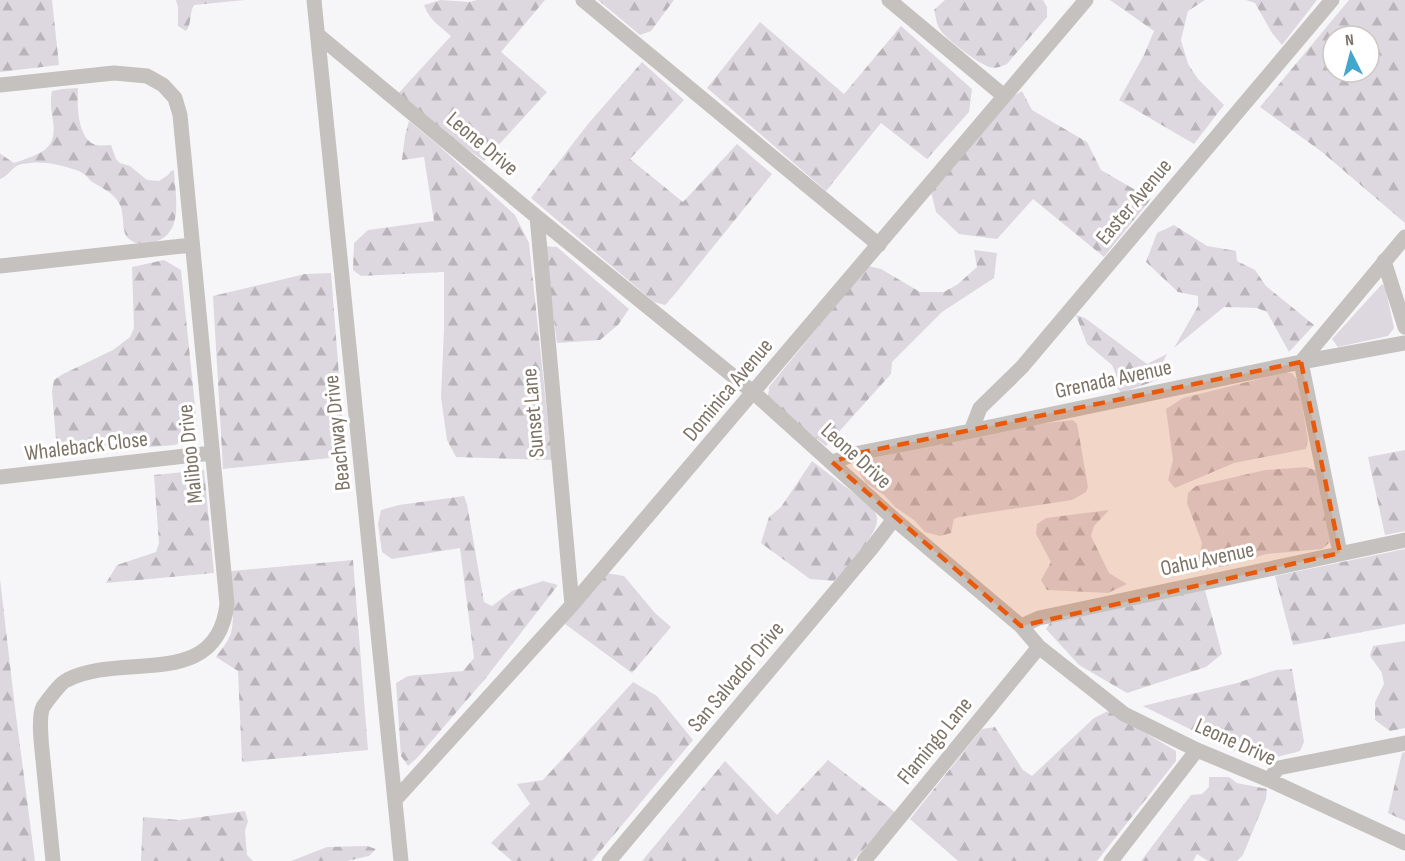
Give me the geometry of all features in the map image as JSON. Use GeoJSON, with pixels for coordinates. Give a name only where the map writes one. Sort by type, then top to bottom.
{"type":"FeatureCollection","features":[{"type":"Feature","properties":{"kind":"street","name":"Beachway Drive"},"geometry":{"type":"LineString","coordinates":[[314,0],[401,861]]}},
{"type":"Feature","properties":{"kind":"street"},"geometry":{"type":"LineString","coordinates":[[583,0],[879,244]]}},
{"type":"Feature","properties":{"kind":"street"},"geometry":{"type":"LineString","coordinates":[[889,0],[1004,96]]}},
{"type":"Feature","properties":{"kind":"street","name":"Dominica Avenue"},"geometry":{"type":"LineString","coordinates":[[395,800],[572,605],[1086,0]]}},
{"type":"Feature","properties":{"kind":"street","name":"Easter Avenue"},"geometry":{"type":"LineString","coordinates":[[971,431],[980,408],[1022,366],[1332,0]]}},
{"type":"Feature","properties":{"kind":"street","name":"Leone Drive"},"geometry":{"type":"LineString","coordinates":[[318,36],[754,393],[894,519],[1021,626],[1039,647],[1124,714],[1197,750],[1269,780],[1405,843]]}},
{"type":"Feature","properties":{"kind":"street","name":"Maliboo Drive"},"geometry":{"type":"LineString","coordinates":[[0,85],[114,73],[147,76],[163,85],[175,99],[180,115],[227,604],[226,616],[220,631],[211,645],[195,657],[178,662],[93,671],[65,680],[42,708],[41,731],[53,861]]}},
{"type":"Feature","properties":{"kind":"street","name":"Sunset Lane"},"geometry":{"type":"LineString","coordinates":[[537,216],[572,605]]}},
{"type":"Feature","properties":{"kind":"street"},"geometry":{"type":"LineString","coordinates":[[1340,553],[1301,362],[1405,237]]}},
{"type":"Feature","properties":{"kind":"street"},"geometry":{"type":"LineString","coordinates":[[0,266],[192,245]]}},
{"type":"Feature","properties":{"kind":"street"},"geometry":{"type":"LineString","coordinates":[[1384,261],[1405,327]]}},
{"type":"Feature","properties":{"kind":"street","name":"Grenada Avenue"},"geometry":{"type":"LineString","coordinates":[[832,462],[859,453],[1301,362],[1405,343]]}},
{"type":"Feature","properties":{"kind":"street","name":"Whaleback Close"},"geometry":{"type":"LineString","coordinates":[[0,477],[212,453]]}},
{"type":"Feature","properties":{"kind":"street","name":"San Salvador Drive"},"geometry":{"type":"LineString","coordinates":[[609,861],[872,549],[894,519]]}},
{"type":"Feature","properties":{"kind":"street","name":"Oahu Avenue"},"geometry":{"type":"LineString","coordinates":[[1021,626],[1039,618],[1405,540]]}},
{"type":"Feature","properties":{"kind":"street","name":"Flamingo Lane"},"geometry":{"type":"LineString","coordinates":[[864,861],[1039,647]]}},
{"type":"Feature","properties":{"kind":"street"},"geometry":{"type":"LineString","coordinates":[[1269,780],[1278,768],[1405,743]]}},
{"type":"Feature","properties":{"kind":"street"},"geometry":{"type":"LineString","coordinates":[[1111,861],[1197,750]]}},
{"type":"Feature","properties":{"kind":"highlighted area"},"geometry":{"type":"Polygon","coordinates":[[[1301,362],[1340,553],[1021,626],[832,462],[859,453],[1301,362]]]}},
{"type":"Feature","properties":{"kind":"green space"},"geometry":{"type":"Polygon","coordinates":[[[0,0],[52,0],[59,65],[0,72],[0,0]]]}},
{"type":"Feature","properties":{"kind":"green space"},"geometry":{"type":"Polygon","coordinates":[[[176,0],[245,0],[194,5],[186,31],[178,26],[176,0]]]}},
{"type":"Feature","properties":{"kind":"green space"},"geometry":{"type":"Polygon","coordinates":[[[441,0],[469,2],[545,0],[501,52],[547,92],[484,161],[395,97],[451,36],[432,19],[424,5],[441,0]]]}},
{"type":"Feature","properties":{"kind":"green space"},"geometry":{"type":"Polygon","coordinates":[[[598,0],[674,0],[651,31],[640,35],[598,0]]]}},
{"type":"Feature","properties":{"kind":"green space"},"geometry":{"type":"Polygon","coordinates":[[[945,0],[1043,0],[1047,7],[1047,17],[1007,64],[991,68],[962,50],[939,28],[934,10],[945,0]]]}},
{"type":"Feature","properties":{"kind":"green space"},"geometry":{"type":"Polygon","coordinates":[[[1110,0],[1205,0],[1188,11],[1181,40],[1188,64],[1198,79],[1224,105],[1194,144],[1119,100],[1144,55],[1154,31],[1110,0]]]}},
{"type":"Feature","properties":{"kind":"green space"},"geometry":{"type":"Polygon","coordinates":[[[1246,0],[1317,0],[1282,45],[1272,33],[1255,3],[1246,0]]]}},
{"type":"Feature","properties":{"kind":"green space"},"geometry":{"type":"Polygon","coordinates":[[[1349,0],[1405,0],[1405,223],[1322,152],[1260,107],[1321,34],[1321,84],[1381,84],[1381,24],[1329,24],[1349,0]]]}},
{"type":"Feature","properties":{"kind":"green space"},"geometry":{"type":"Polygon","coordinates":[[[760,22],[844,94],[901,26],[972,89],[969,112],[927,159],[881,123],[826,191],[707,88],[760,22]]]}},
{"type":"Feature","properties":{"kind":"green space"},"geometry":{"type":"Polygon","coordinates":[[[642,62],[684,100],[630,159],[683,202],[737,144],[772,174],[665,305],[654,302],[531,198],[588,124],[642,62]]]}},
{"type":"Feature","properties":{"kind":"green space"},"geometry":{"type":"Polygon","coordinates":[[[78,88],[82,129],[90,141],[96,145],[111,145],[120,163],[130,166],[147,180],[159,181],[174,170],[176,214],[169,233],[161,239],[143,244],[130,240],[124,231],[121,207],[117,200],[78,171],[36,162],[19,165],[0,179],[0,153],[14,163],[41,153],[51,143],[54,127],[52,91],[78,88]]]}},
{"type":"Feature","properties":{"kind":"green space"},"geometry":{"type":"Polygon","coordinates":[[[1022,91],[1032,110],[1087,142],[1101,170],[1151,199],[1104,257],[1033,199],[997,239],[959,234],[936,212],[931,192],[1005,101],[1022,91]]]}},
{"type":"Feature","properties":{"kind":"green space"},"geometry":{"type":"Polygon","coordinates":[[[409,121],[515,215],[529,243],[552,460],[456,457],[447,440],[441,397],[444,272],[361,276],[353,270],[354,243],[368,230],[434,221],[424,157],[402,160],[409,121]]]}},
{"type":"Feature","properties":{"kind":"green space"},"geometry":{"type":"Polygon","coordinates":[[[1174,225],[1207,246],[1236,251],[1237,261],[1255,270],[1266,286],[1314,325],[1289,352],[1267,312],[1257,308],[1224,307],[1174,348],[1198,306],[1198,296],[1178,292],[1146,262],[1157,233],[1174,225]]]}},
{"type":"Feature","properties":{"kind":"green space"},"geometry":{"type":"Polygon","coordinates":[[[544,246],[557,247],[629,309],[618,325],[600,340],[557,343],[544,246]]]}},
{"type":"Feature","properties":{"kind":"green space"},"geometry":{"type":"Polygon","coordinates":[[[974,250],[997,253],[994,278],[942,312],[892,362],[891,374],[826,446],[768,400],[769,387],[868,266],[881,269],[920,292],[944,292],[958,284],[977,267],[974,250]]]}},
{"type":"Feature","properties":{"kind":"green space"},"geometry":{"type":"Polygon","coordinates":[[[164,260],[181,270],[197,426],[194,436],[175,445],[74,453],[56,441],[52,391],[54,380],[113,350],[130,337],[134,328],[132,267],[164,260]]]}},
{"type":"Feature","properties":{"kind":"green space"},"geometry":{"type":"Polygon","coordinates":[[[331,273],[344,440],[330,458],[223,469],[213,296],[305,274],[331,273]]]}},
{"type":"Feature","properties":{"kind":"green space"},"geometry":{"type":"Polygon","coordinates":[[[1382,284],[1385,286],[1394,328],[1388,336],[1338,347],[1332,339],[1382,284]]]}},
{"type":"Feature","properties":{"kind":"green space"},"geometry":{"type":"Polygon","coordinates":[[[1076,315],[1085,318],[1147,364],[1167,354],[1160,368],[1163,378],[1121,393],[1115,385],[1116,374],[1112,365],[1087,344],[1076,315]]]}},
{"type":"Feature","properties":{"kind":"green space"},"geometry":{"type":"Polygon","coordinates":[[[1283,373],[1292,373],[1298,381],[1308,440],[1306,449],[1234,463],[1175,488],[1168,480],[1173,460],[1166,409],[1183,398],[1283,373]]]}},
{"type":"Feature","properties":{"kind":"green space"},"geometry":{"type":"Polygon","coordinates":[[[1073,420],[1077,424],[1088,487],[1086,492],[1072,500],[959,517],[954,519],[951,533],[940,536],[925,532],[884,495],[866,483],[860,474],[859,464],[873,458],[1022,426],[1073,420]]]}},
{"type":"Feature","properties":{"kind":"green space"},"geometry":{"type":"Polygon","coordinates":[[[1405,450],[1405,531],[1385,535],[1368,457],[1405,450]]]}},
{"type":"Feature","properties":{"kind":"green space"},"geometry":{"type":"Polygon","coordinates":[[[812,461],[873,508],[877,517],[868,541],[834,581],[810,579],[761,543],[769,517],[781,507],[812,461]]]}},
{"type":"Feature","properties":{"kind":"green space"},"geometry":{"type":"Polygon","coordinates":[[[1306,467],[1320,472],[1330,542],[1322,549],[1266,554],[1226,566],[1188,571],[1200,554],[1202,543],[1187,503],[1188,493],[1196,486],[1265,470],[1306,467]]]}},
{"type":"Feature","properties":{"kind":"green space"},"geometry":{"type":"Polygon","coordinates":[[[204,470],[214,573],[106,583],[117,565],[156,552],[159,543],[154,475],[204,470]]]}},
{"type":"Feature","properties":{"kind":"green space"},"geometry":{"type":"Polygon","coordinates":[[[464,496],[484,602],[492,606],[512,591],[543,581],[558,585],[485,679],[408,766],[401,756],[396,683],[408,676],[463,671],[474,658],[460,548],[392,559],[382,552],[378,524],[381,510],[399,505],[464,496]]]}},
{"type":"Feature","properties":{"kind":"green space"},"geometry":{"type":"Polygon","coordinates":[[[1109,510],[1094,526],[1091,536],[1109,573],[1127,584],[1108,593],[1047,590],[1041,580],[1051,562],[1036,534],[1037,524],[1046,518],[1109,510]]]}},
{"type":"Feature","properties":{"kind":"green space"},"geometry":{"type":"Polygon","coordinates":[[[1405,549],[1405,624],[1293,645],[1275,576],[1405,549]]]}},
{"type":"Feature","properties":{"kind":"green space"},"geometry":{"type":"Polygon","coordinates":[[[353,560],[368,750],[242,762],[238,671],[216,657],[231,633],[233,602],[231,571],[353,560]]]}},
{"type":"Feature","properties":{"kind":"green space"},"geometry":{"type":"Polygon","coordinates":[[[606,573],[624,576],[655,613],[671,627],[632,673],[565,624],[606,573]]]}},
{"type":"Feature","properties":{"kind":"green space"},"geometry":{"type":"Polygon","coordinates":[[[0,579],[15,708],[35,861],[0,861],[0,579]]]}},
{"type":"Feature","properties":{"kind":"green space"},"geometry":{"type":"Polygon","coordinates":[[[1205,590],[1222,654],[1206,667],[1127,693],[1079,665],[1046,629],[1050,623],[1205,590]]]}},
{"type":"Feature","properties":{"kind":"green space"},"geometry":{"type":"Polygon","coordinates":[[[1405,641],[1405,728],[1390,731],[1375,720],[1375,702],[1384,684],[1382,673],[1370,656],[1373,646],[1405,641]]]}},
{"type":"Feature","properties":{"kind":"green space"},"geometry":{"type":"Polygon","coordinates":[[[1292,669],[1304,742],[1300,751],[1257,762],[1143,706],[1237,683],[1276,670],[1292,669]]]}},
{"type":"Feature","properties":{"kind":"green space"},"geometry":{"type":"Polygon","coordinates":[[[633,682],[657,696],[693,740],[592,861],[512,861],[491,843],[530,804],[517,784],[543,780],[633,682]]]}},
{"type":"Feature","properties":{"kind":"green space"},"geometry":{"type":"Polygon","coordinates":[[[1108,711],[1176,751],[1176,761],[1097,861],[958,861],[910,819],[982,729],[995,727],[1023,770],[1032,776],[1094,718],[1108,711]]]}},
{"type":"Feature","properties":{"kind":"green space"},"geometry":{"type":"Polygon","coordinates":[[[1405,752],[1405,821],[1388,813],[1402,753],[1405,752]]]}},
{"type":"Feature","properties":{"kind":"green space"},"geometry":{"type":"Polygon","coordinates":[[[828,760],[896,813],[853,861],[642,861],[725,761],[777,815],[828,760]]]}},
{"type":"Feature","properties":{"kind":"green space"},"geometry":{"type":"Polygon","coordinates":[[[1209,777],[1229,777],[1237,783],[1267,789],[1266,799],[1243,855],[1237,861],[1208,861],[1197,854],[1193,861],[1141,861],[1191,795],[1202,794],[1209,787],[1209,777]]]}},
{"type":"Feature","properties":{"kind":"green space"},"geometry":{"type":"Polygon","coordinates":[[[245,811],[248,821],[245,831],[247,855],[253,861],[141,861],[143,817],[179,820],[245,811]]]}},
{"type":"Feature","properties":{"kind":"green space"},"geometry":{"type":"Polygon","coordinates":[[[367,846],[376,849],[369,856],[347,861],[291,861],[327,847],[367,846]]]}}]}
